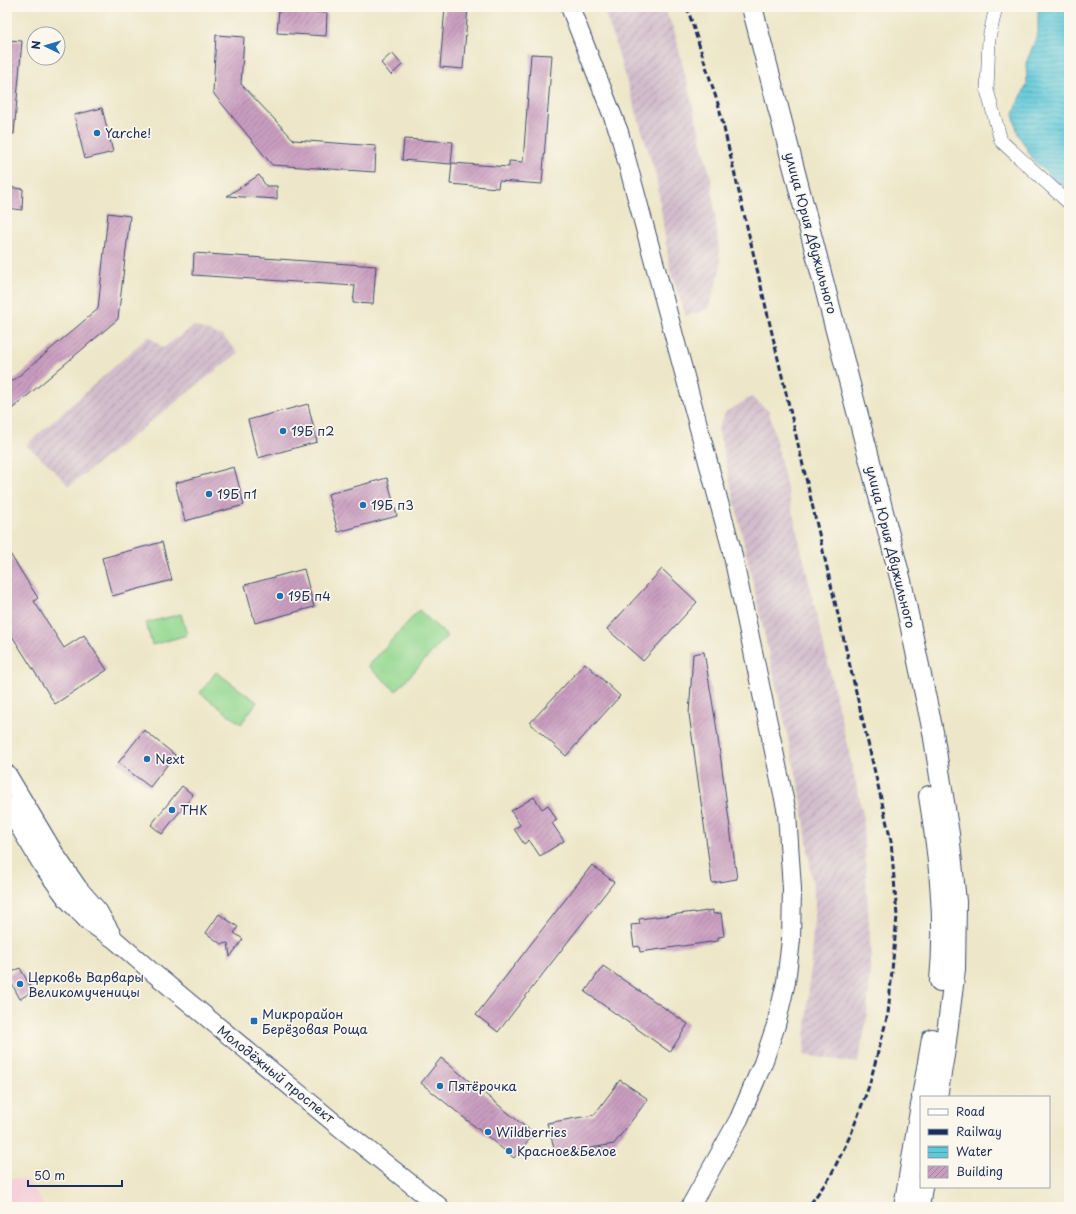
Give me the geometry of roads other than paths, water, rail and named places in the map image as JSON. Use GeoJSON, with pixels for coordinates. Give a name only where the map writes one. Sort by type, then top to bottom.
{"type":"FeatureCollection","features":[{"type":"Feature","properties":{"kind":"main road","name":"улица Юрия Двужильного"},"geometry":{"type":"LineString","coordinates":[[739,7],[837,368],[863,471],[917,719],[932,817],[942,907],[941,966],[937,1013],[922,1096]]}},
{"type":"Feature","properties":{"kind":"main road","name":"улица Юрия Двужильного"},"geometry":{"type":"LineString","coordinates":[[752,7],[901,581],[932,732],[949,834],[956,902],[955,969],[945,1049],[937,1096]]}},
{"type":"Feature","properties":{"kind":"main road"},"geometry":{"type":"LineString","coordinates":[[904,1207],[920,1111]]}},
{"type":"Feature","properties":{"kind":"main road"},"geometry":{"type":"LineString","coordinates":[[919,1207],[922,1188]]}},
{"type":"Feature","properties":{"kind":"street"},"geometry":{"type":"LineString","coordinates":[[570,7],[619,132],[729,539],[787,813],[792,889],[791,940],[786,982],[776,1025],[763,1063],[739,1119],[690,1207]]}},
{"type":"Feature","properties":{"kind":"street"},"geometry":{"type":"LineString","coordinates":[[996,7],[989,38],[987,90],[1001,142],[1069,203]]}},
{"type":"Feature","properties":{"kind":"street","name":"Молодёжный проспект"},"geometry":{"type":"LineString","coordinates":[[7,774],[56,856],[78,888],[98,911],[114,939]]}},
{"type":"Feature","properties":{"kind":"street","name":"Молодёжный проспект"},"geometry":{"type":"LineString","coordinates":[[7,806],[42,866],[67,899],[89,922],[114,939],[157,977],[343,1130],[440,1207]]}},
{"type":"Feature","properties":{"kind":"water"},"geometry":{"type":"Polygon","coordinates":[[[1039,7],[1069,7],[1069,189],[1057,182],[1034,161],[1018,134],[1013,114],[1027,84],[1026,63],[1038,33],[1039,7]]]}},
{"type":"Feature","properties":{"kind":"railway"},"geometry":{"type":"LineString","coordinates":[[687,7],[719,107],[891,841],[897,916],[888,1014],[869,1086],[851,1134],[830,1177],[808,1207]]}},
{"type":"Feature","properties":{"kind":"place","name":"Yarche!"},"geometry":{"type":"Point","coordinates":[97,133]}},
{"type":"Feature","properties":{"kind":"place","name":"19Б п2"},"geometry":{"type":"Point","coordinates":[283,431]}},
{"type":"Feature","properties":{"kind":"place","name":"19Б п1"},"geometry":{"type":"Point","coordinates":[209,494]}},
{"type":"Feature","properties":{"kind":"place","name":"19Б п3"},"geometry":{"type":"Point","coordinates":[363,505]}},
{"type":"Feature","properties":{"kind":"place","name":"19Б п4"},"geometry":{"type":"Point","coordinates":[280,596]}},
{"type":"Feature","properties":{"kind":"place","name":"Next"},"geometry":{"type":"Point","coordinates":[147,759]}},
{"type":"Feature","properties":{"kind":"place","name":"ТНК"},"geometry":{"type":"Point","coordinates":[172,810]}},
{"type":"Feature","properties":{"kind":"place","name":"Церковь Варвары Великомученицы"},"geometry":{"type":"Point","coordinates":[20,984]}},
{"type":"Feature","properties":{"kind":"place","name":"Микрорайон Берёзовая Роща"},"geometry":{"type":"Point","coordinates":[254,1021]}},
{"type":"Feature","properties":{"kind":"place","name":"Пятёрочка"},"geometry":{"type":"Point","coordinates":[440,1086]}},
{"type":"Feature","properties":{"kind":"place","name":"Wildberries"},"geometry":{"type":"Point","coordinates":[488,1132]}},
{"type":"Feature","properties":{"kind":"place","name":"Красное&Белое"},"geometry":{"type":"Point","coordinates":[509,1151]}}]}
